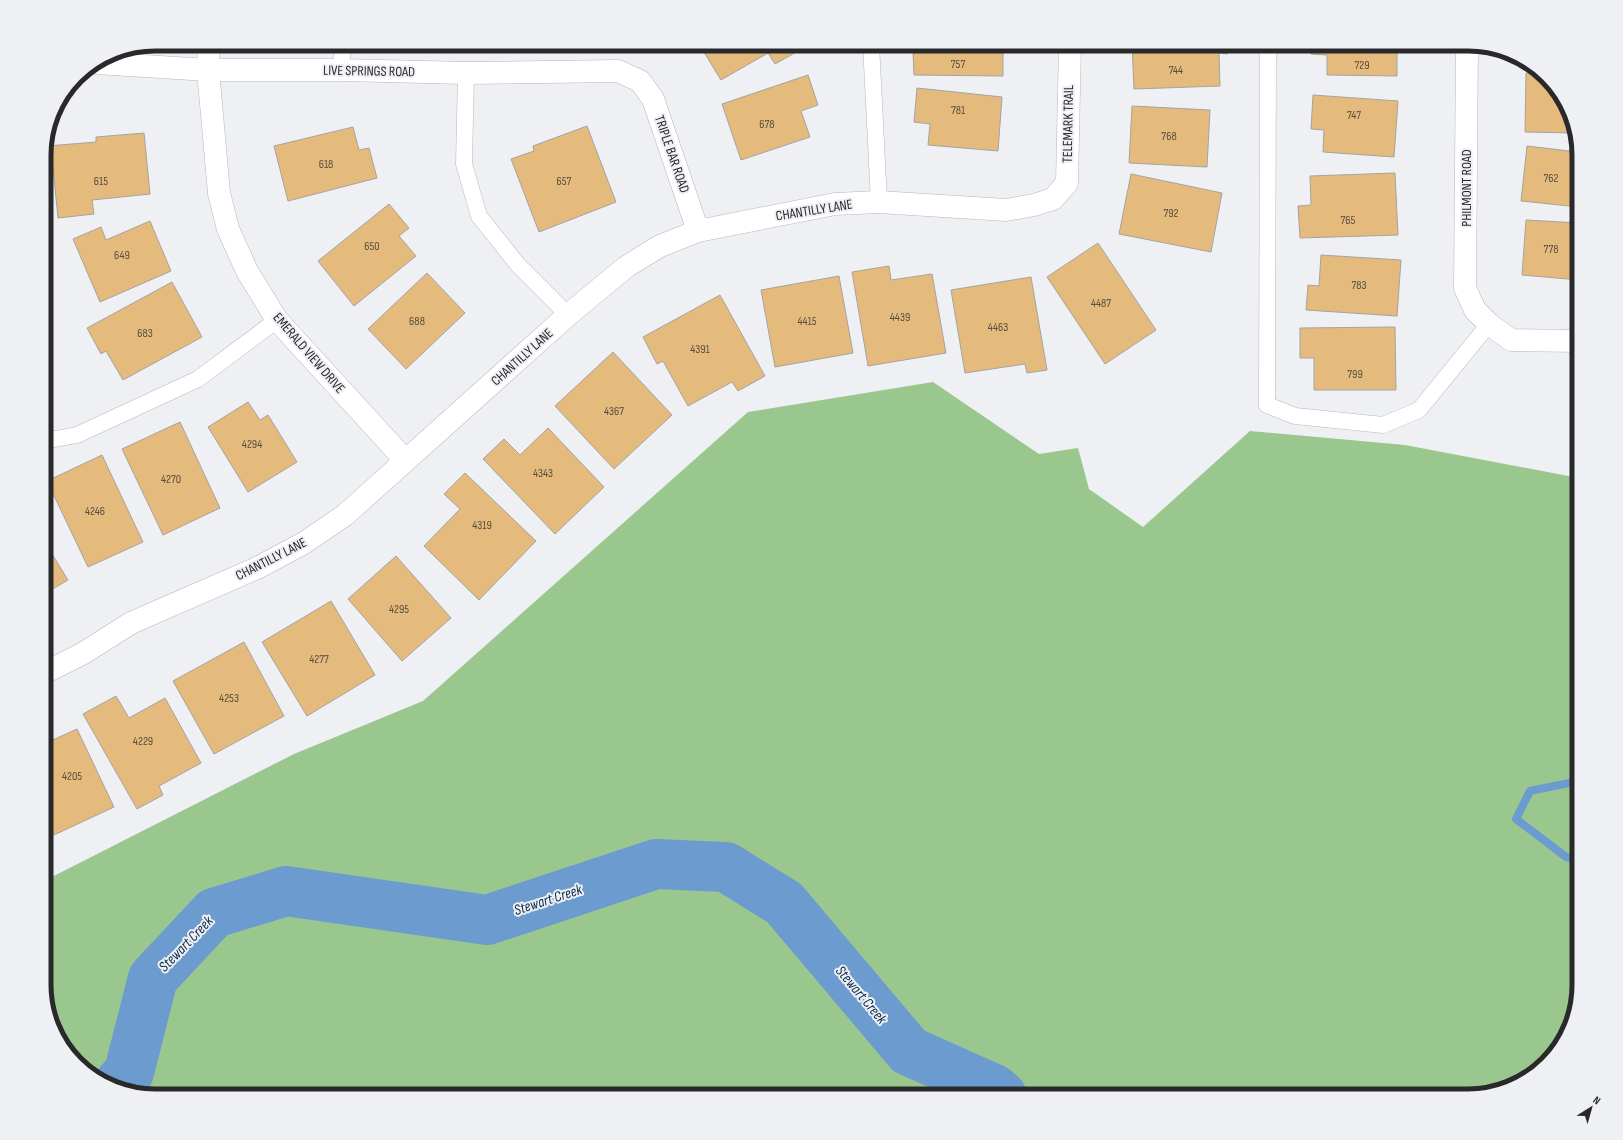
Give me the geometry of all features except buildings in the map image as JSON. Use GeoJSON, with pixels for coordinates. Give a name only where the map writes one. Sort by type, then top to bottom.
{"type":"FeatureCollection","features":[{"type":"Feature","properties":{"kind":"street","name":"EMERALD VIEW DRIVE"},"geometry":{"type":"LineString","coordinates":[[209,51],[208,70],[219,193],[228,229],[247,271],[277,320],[405,460]]}},
{"type":"Feature","properties":{"kind":"street","name":"TELEMARK TRAIL"},"geometry":{"type":"LineString","coordinates":[[1053,199],[1067,183],[1070,51]]}},
{"type":"Feature","properties":{"kind":"street","name":"PHILMONT ROAD"},"geometry":{"type":"LineString","coordinates":[[1466,51],[1465,288],[1475,310],[1489,324],[1511,340],[1572,341]]}},
{"type":"Feature","properties":{"kind":"street","name":"LIVE SPRINGS ROAD"},"geometry":{"type":"LineString","coordinates":[[106,64],[208,70],[341,70],[466,73],[618,71],[640,81]]}},
{"type":"Feature","properties":{"kind":"street","name":"TRIPLE BAR ROAD"},"geometry":{"type":"LineString","coordinates":[[640,81],[653,99],[698,231]]}},
{"type":"Feature","properties":{"kind":"street","name":"CHANTILLY LANE"},"geometry":{"type":"LineString","coordinates":[[51,670],[82,654],[132,623],[257,568],[304,543],[345,515],[568,315],[626,267],[660,246],[698,231],[835,204],[879,202],[1006,210],[1034,205],[1053,199]]}},
{"type":"Feature","properties":{"kind":"lane"},"geometry":{"type":"LineString","coordinates":[[341,70],[342,51]]}},
{"type":"Feature","properties":{"kind":"lane"},"geometry":{"type":"LineString","coordinates":[[871,51],[879,202]]}},
{"type":"Feature","properties":{"kind":"lane"},"geometry":{"type":"LineString","coordinates":[[1268,51],[1267,405],[1295,416],[1383,425],[1419,410],[1489,324]]}},
{"type":"Feature","properties":{"kind":"lane"},"geometry":{"type":"LineString","coordinates":[[466,73],[464,164],[479,216],[518,264],[568,315]]}},
{"type":"Feature","properties":{"kind":"lane"},"geometry":{"type":"LineString","coordinates":[[51,440],[77,435],[198,379],[277,320]]}},
{"type":"Feature","properties":{"kind":"green space"},"geometry":{"type":"Polygon","coordinates":[[[933,382],[1039,454],[1078,448],[1089,489],[1143,527],[1250,431],[1405,445],[1572,477],[1572,985],[1571,999],[1566,1019],[1555,1043],[1537,1063],[1526,1072],[1502,1083],[1482,1088],[1468,1089],[155,1089],[141,1088],[121,1083],[97,1072],[81,1059],[65,1037],[53,1005],[51,992],[51,877],[294,754],[423,701],[748,412],[933,382]]]}},
{"type":"Feature","properties":{"kind":"waterway"},"geometry":{"type":"LineString","coordinates":[[1572,782],[1530,791],[1516,819],[1566,857],[1572,859]]}},
{"type":"Feature","properties":{"kind":"waterway","name":"Stewart Creek"},"geometry":{"type":"LineString","coordinates":[[120,1083],[129,1072],[153,978],[214,913],[286,891],[487,920],[656,864],[726,867],[784,903],[909,1051],[994,1089]]}}]}
